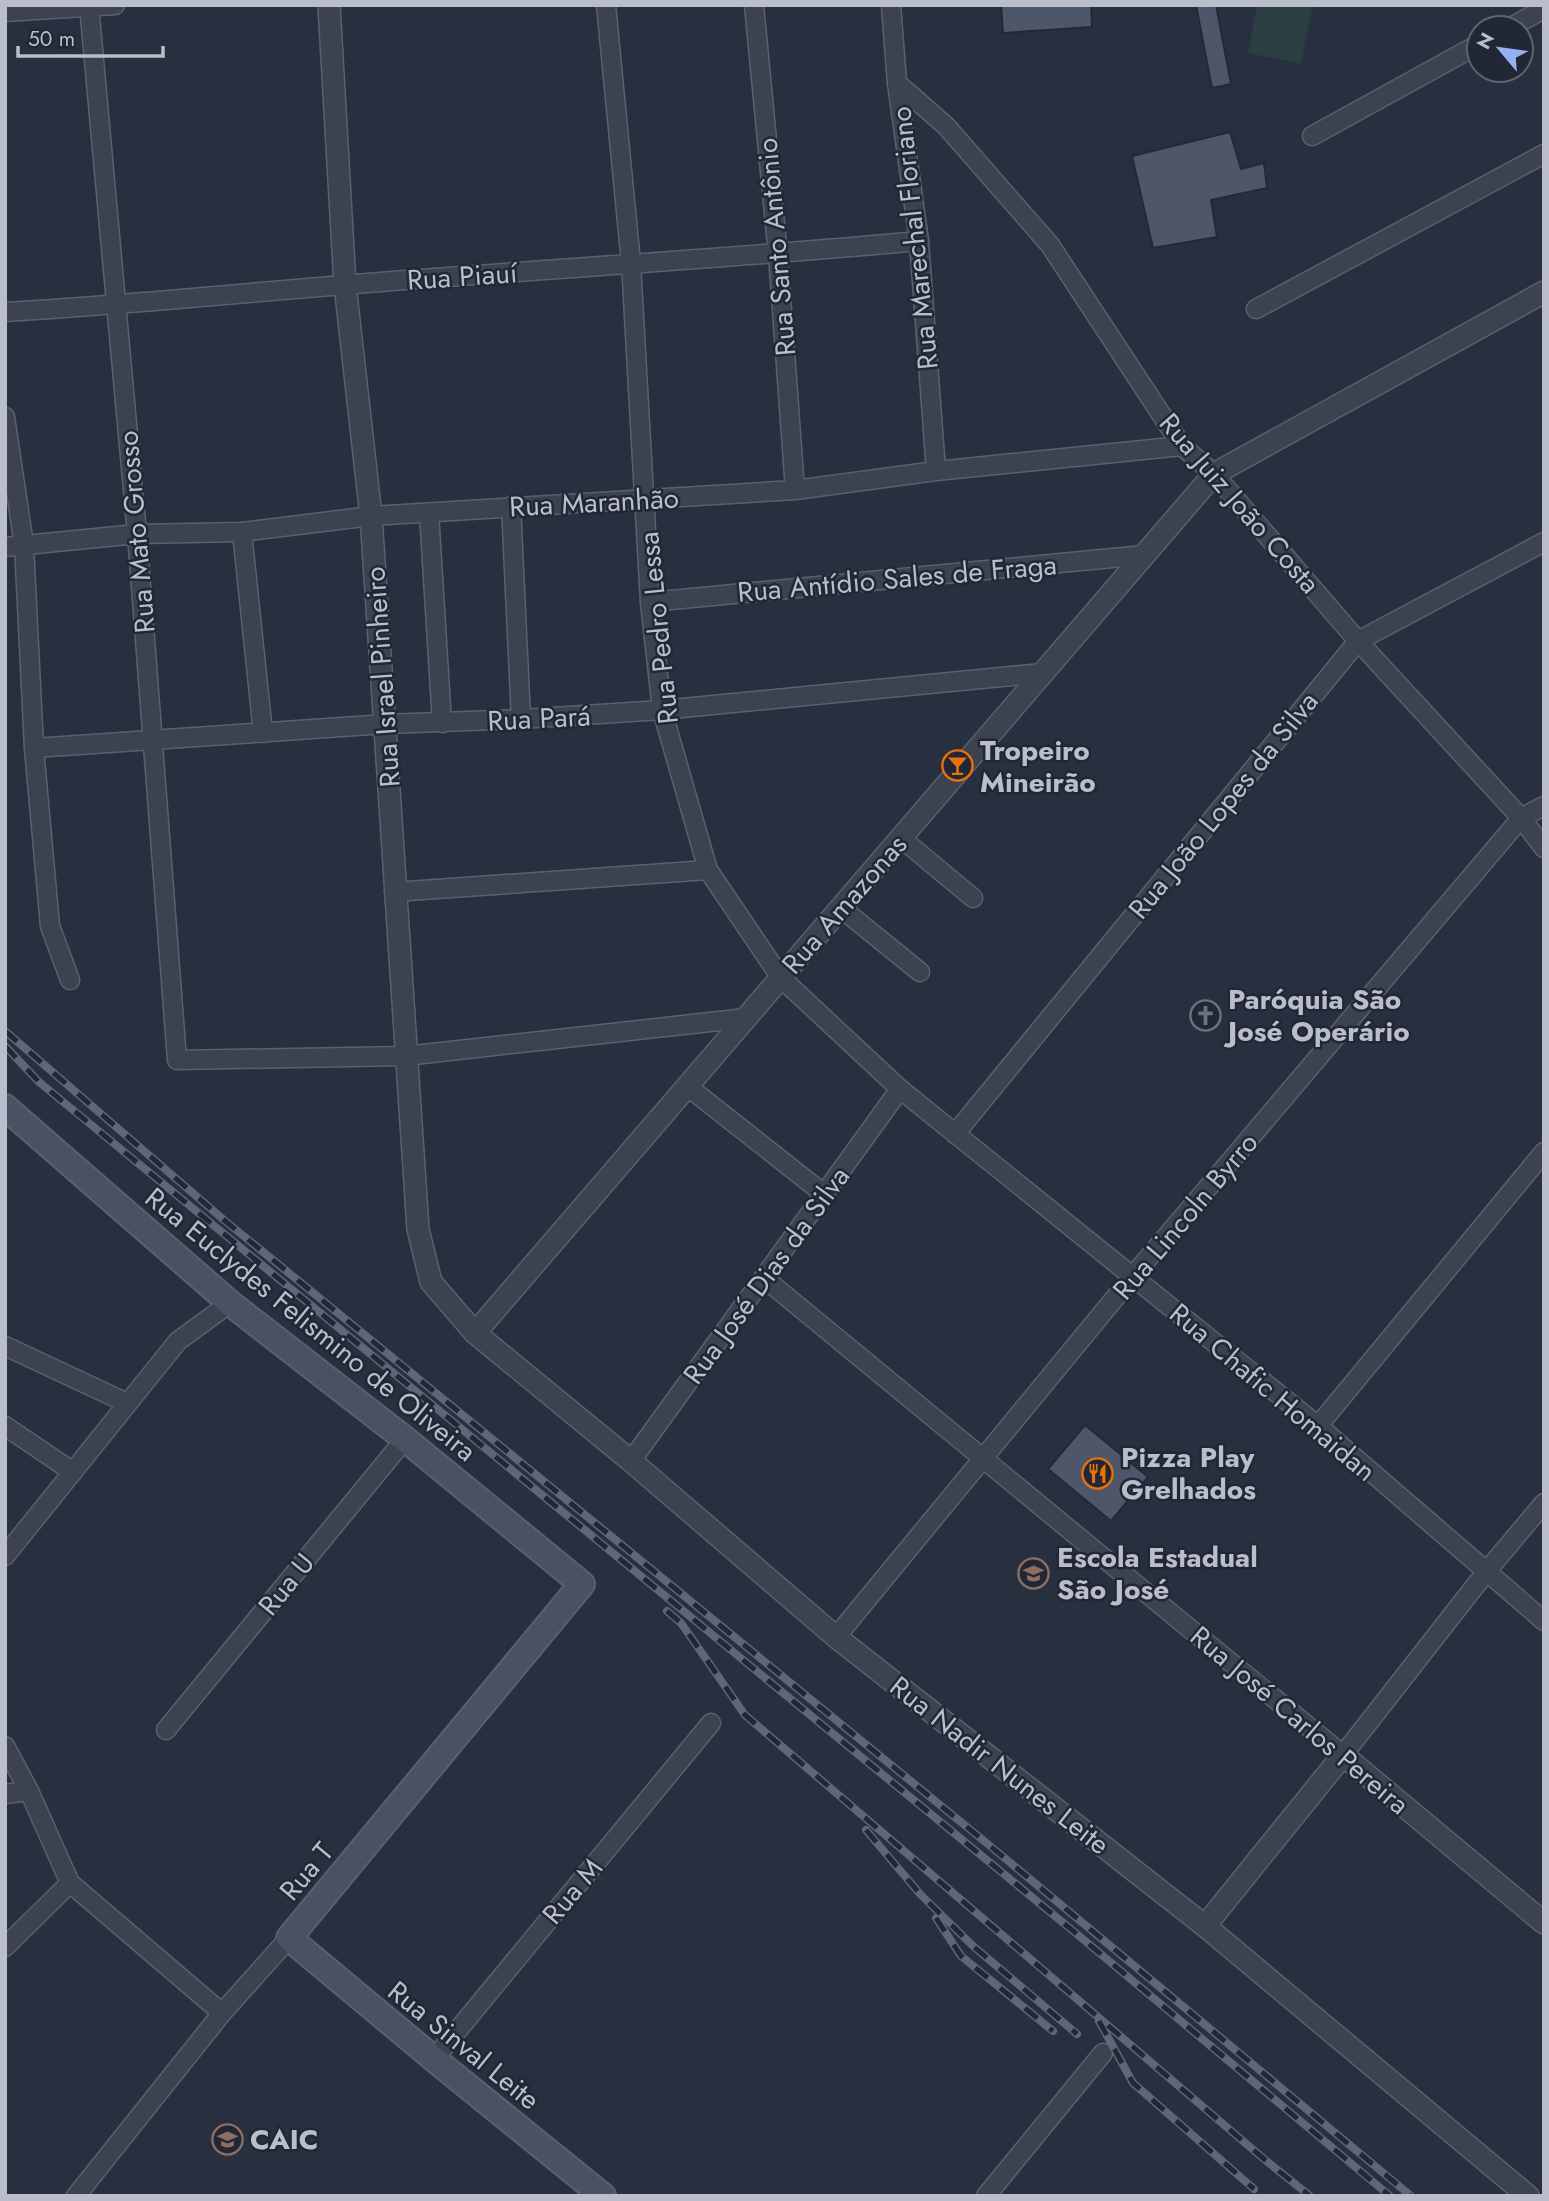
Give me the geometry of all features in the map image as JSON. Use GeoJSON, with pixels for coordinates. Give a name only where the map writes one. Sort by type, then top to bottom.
{"type":"FeatureCollection","features":[{"type":"Feature","properties":{"kind":"main road","name":"Rua Euclydes Felismino de Oliveira"},"geometry":{"type":"LineString","coordinates":[[5,1107],[230,1303],[405,1439],[582,1584]]}},
{"type":"Feature","properties":{"kind":"main road","name":"Rua T"},"geometry":{"type":"LineString","coordinates":[[289,1938],[582,1584]]}},
{"type":"Feature","properties":{"kind":"main road","name":"Rua Sinval Leite"},"geometry":{"type":"LineString","coordinates":[[289,1938],[603,2196]]}},
{"type":"Feature","properties":{"kind":"street"},"geometry":{"type":"LineString","coordinates":[[5,12],[115,5]]}},
{"type":"Feature","properties":{"kind":"street","name":"Rua Israel Pinheiro"},"geometry":{"type":"LineString","coordinates":[[329,5],[345,285],[371,516],[418,1230],[431,1282],[475,1333]]}},
{"type":"Feature","properties":{"kind":"street","name":"Rua Pedro Lessa"},"geometry":{"type":"LineString","coordinates":[[606,5],[631,263],[650,602],[662,710],[708,870],[781,978],[900,1089]]}},
{"type":"Feature","properties":{"kind":"street","name":"Rua Santo Antônio"},"geometry":{"type":"LineString","coordinates":[[754,5],[778,255],[795,490]]}},
{"type":"Feature","properties":{"kind":"street","name":"Rua Marechal Floriano"},"geometry":{"type":"LineString","coordinates":[[891,5],[897,83],[919,241],[936,471]]}},
{"type":"Feature","properties":{"kind":"street","name":"Rua Mato Grosso"},"geometry":{"type":"LineString","coordinates":[[89,6],[136,534],[177,1060],[405,1056]]}},
{"type":"Feature","properties":{"kind":"street"},"geometry":{"type":"LineString","coordinates":[[1312,136],[1465,52]]}},
{"type":"Feature","properties":{"kind":"street","name":"Rua Juiz João Costa"},"geometry":{"type":"LineString","coordinates":[[897,83],[946,127],[1050,245],[1182,446],[1214,474],[1358,640],[1521,818],[1544,848]]}},
{"type":"Feature","properties":{"kind":"street"},"geometry":{"type":"LineString","coordinates":[[1256,309],[1544,154]]}},
{"type":"Feature","properties":{"kind":"street","name":"Rua Piauí"},"geometry":{"type":"LineString","coordinates":[[5,312],[631,263],[778,255],[919,241]]}},
{"type":"Feature","properties":{"kind":"street"},"geometry":{"type":"LineString","coordinates":[[1214,474],[1544,292]]}},
{"type":"Feature","properties":{"kind":"street"},"geometry":{"type":"LineString","coordinates":[[5,417],[24,545],[34,748],[50,926],[70,980]]}},
{"type":"Feature","properties":{"kind":"street","name":"Rua Maranhão"},"geometry":{"type":"LineString","coordinates":[[5,547],[136,534],[242,532],[371,516],[795,490],[936,471],[1182,446]]}},
{"type":"Feature","properties":{"kind":"street","name":"Rua Amazonas"},"geometry":{"type":"LineString","coordinates":[[475,1333],[1214,474]]}},
{"type":"Feature","properties":{"kind":"street"},"geometry":{"type":"LineString","coordinates":[[511,506],[522,719]]}},
{"type":"Feature","properties":{"kind":"street"},"geometry":{"type":"LineString","coordinates":[[429,513],[442,723]]}},
{"type":"Feature","properties":{"kind":"street"},"geometry":{"type":"LineString","coordinates":[[242,532],[263,733]]}},
{"type":"Feature","properties":{"kind":"street","name":"Rua João Lopes da Silva"},"geometry":{"type":"LineString","coordinates":[[955,1133],[1358,640],[1544,542]]}},
{"type":"Feature","properties":{"kind":"street","name":"Rua Antídio Sales de Fraga"},"geometry":{"type":"LineString","coordinates":[[650,602],[1144,555]]}},
{"type":"Feature","properties":{"kind":"street","name":"Rua Pará"},"geometry":{"type":"LineString","coordinates":[[34,748],[386,724],[662,710],[1042,673]]}},
{"type":"Feature","properties":{"kind":"street","name":"Rua Lincoln Byrro"},"geometry":{"type":"LineString","coordinates":[[836,1637],[1133,1276],[1521,818],[1544,806]]}},
{"type":"Feature","properties":{"kind":"street"},"geometry":{"type":"LineString","coordinates":[[901,838],[973,898]]}},
{"type":"Feature","properties":{"kind":"street"},"geometry":{"type":"LineString","coordinates":[[394,892],[708,870]]}},
{"type":"Feature","properties":{"kind":"street"},"geometry":{"type":"LineString","coordinates":[[841,908],[920,972]]}},
{"type":"Feature","properties":{"kind":"street"},"geometry":{"type":"LineString","coordinates":[[405,1056],[746,1018]]}},
{"type":"Feature","properties":{"kind":"street"},"geometry":{"type":"LineString","coordinates":[[687,1086],[824,1194]]}},
{"type":"Feature","properties":{"kind":"street","name":"Rua Chafic Homaidan"},"geometry":{"type":"LineString","coordinates":[[900,1089],[1318,1426],[1544,1621]]}},
{"type":"Feature","properties":{"kind":"street","name":"Rua José Dias da Silva"},"geometry":{"type":"LineString","coordinates":[[631,1461],[900,1089]]}},
{"type":"Feature","properties":{"kind":"street"},"geometry":{"type":"LineString","coordinates":[[1318,1426],[1544,1152]]}},
{"type":"Feature","properties":{"kind":"street","name":"Rua José Carlos Pereira"},"geometry":{"type":"LineString","coordinates":[[764,1278],[1544,1923]]}},
{"type":"Feature","properties":{"kind":"street"},"geometry":{"type":"LineString","coordinates":[[5,1556],[178,1341],[230,1303]]}},
{"type":"Feature","properties":{"kind":"street","name":"Rua Nadir Nunes Leite"},"geometry":{"type":"LineString","coordinates":[[475,1333],[631,1461],[836,1637],[1205,1926],[1528,2196]]}},
{"type":"Feature","properties":{"kind":"street"},"geometry":{"type":"LineString","coordinates":[[5,1346],[127,1402]]}},
{"type":"Feature","properties":{"kind":"street"},"geometry":{"type":"LineString","coordinates":[[5,1426],[73,1472]]}},
{"type":"Feature","properties":{"kind":"street","name":"Rua U"},"geometry":{"type":"LineString","coordinates":[[166,1730],[405,1439]]}},
{"type":"Feature","properties":{"kind":"street"},"geometry":{"type":"LineString","coordinates":[[1205,1926],[1486,1572],[1544,1503]]}},
{"type":"Feature","properties":{"kind":"street","name":"Rua M"},"geometry":{"type":"LineString","coordinates":[[434,2059],[711,1723]]}},
{"type":"Feature","properties":{"kind":"street"},"geometry":{"type":"LineString","coordinates":[[5,1746],[29,1791],[70,1883],[222,2013]]}},
{"type":"Feature","properties":{"kind":"street"},"geometry":{"type":"LineString","coordinates":[[5,1794],[29,1791]]}},
{"type":"Feature","properties":{"kind":"street"},"geometry":{"type":"LineString","coordinates":[[5,1947],[70,1883]]}},
{"type":"Feature","properties":{"kind":"street","name":"Rua T"},"geometry":{"type":"LineString","coordinates":[[76,2196],[222,2013],[289,1938]]}},
{"type":"Feature","properties":{"kind":"street"},"geometry":{"type":"LineString","coordinates":[[986,2196],[1103,2053]]}},
{"type":"Feature","properties":{"kind":"green space"},"geometry":{"type":"Polygon","coordinates":[[[1257,5],[1313,5],[1301,64],[1248,53],[1257,5]]]}},
{"type":"Feature","properties":{"kind":"building"},"geometry":{"type":"Polygon","coordinates":[[[1001,5],[1091,5],[1092,27],[1003,33],[1001,5]]]}},
{"type":"Feature","properties":{"kind":"building"},"geometry":{"type":"Polygon","coordinates":[[[1196,5],[1216,5],[1231,84],[1212,88],[1196,5]]]}},
{"type":"Feature","properties":{"kind":"building"},"geometry":{"type":"Polygon","coordinates":[[[1230,132],[1241,169],[1264,163],[1267,188],[1211,200],[1217,237],[1153,248],[1132,156],[1230,132]]]}},
{"type":"Feature","properties":{"kind":"building","name":"Pizza Play Grelhados"},"geometry":{"type":"Polygon","coordinates":[[[1085,1425],[1148,1477],[1111,1521],[1048,1469],[1085,1425]]]}},
{"type":"Feature","properties":{"kind":"railway"},"geometry":{"type":"LineString","coordinates":[[5,1031],[224,1220],[989,1845],[1411,2196]]}},
{"type":"Feature","properties":{"kind":"railway"},"geometry":{"type":"LineString","coordinates":[[5,1046],[39,1082],[1072,1930],[1390,2196]]}},
{"type":"Feature","properties":{"kind":"railway"},"geometry":{"type":"LineString","coordinates":[[667,1611],[681,1623],[745,1715],[1310,2196]]}},
{"type":"Feature","properties":{"kind":"railway"},"geometry":{"type":"LineString","coordinates":[[866,1830],[920,1894],[973,1946],[1077,2034]]}},
{"type":"Feature","properties":{"kind":"railway"},"geometry":{"type":"LineString","coordinates":[[936,1918],[961,1956],[1053,2031]]}},
{"type":"Feature","properties":{"kind":"railway"},"geometry":{"type":"LineString","coordinates":[[1099,2021],[1133,2083],[1254,2189]]}},
{"type":"Feature","properties":{"kind":"place","name":"Tropeiro Mineirão"},"geometry":{"type":"Point","coordinates":[957,766]}},
{"type":"Feature","properties":{"kind":"place","name":"Paróquia São José Operário"},"geometry":{"type":"Point","coordinates":[1205,1015]}},
{"type":"Feature","properties":{"kind":"place","name":"Pizza Play Grelhados"},"geometry":{"type":"Point","coordinates":[1098,1473]}},
{"type":"Feature","properties":{"kind":"place","name":"Escola Estadual São José"},"geometry":{"type":"Point","coordinates":[1034,1573]}},
{"type":"Feature","properties":{"kind":"place","name":"CAIC"},"geometry":{"type":"Point","coordinates":[227,2139]}}]}
